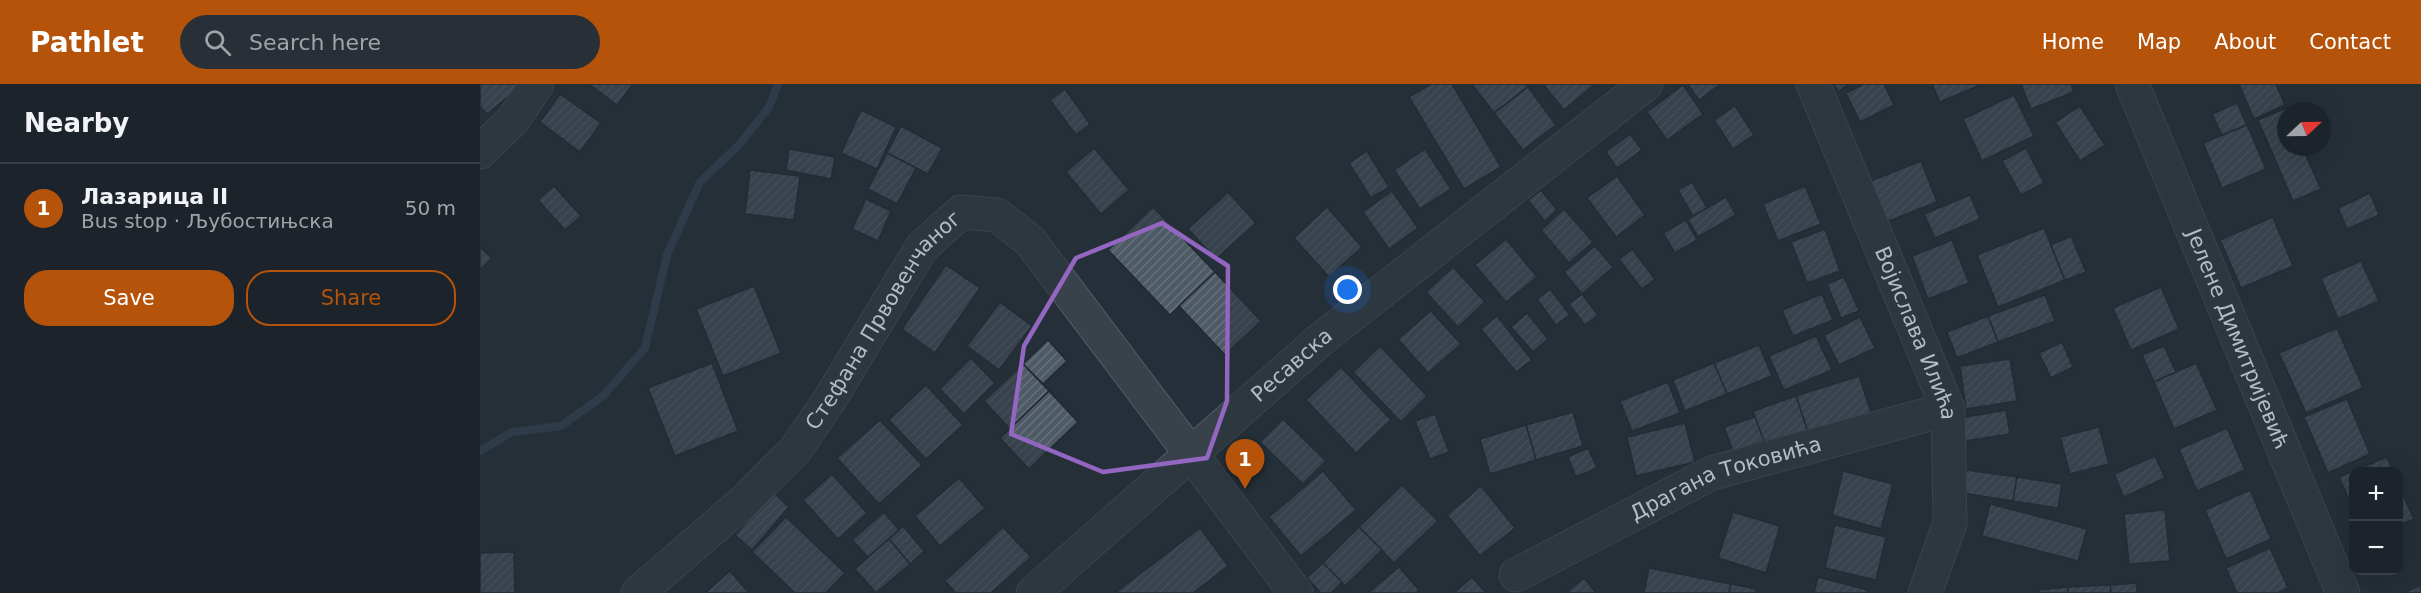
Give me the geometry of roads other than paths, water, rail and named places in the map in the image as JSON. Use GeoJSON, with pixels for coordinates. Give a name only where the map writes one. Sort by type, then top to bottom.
{"type":"FeatureCollection","features":[{"type":"Feature","properties":{"kind":"street"},"geometry":{"type":"LineString","coordinates":[[480,152],[513,120],[537,84]]}},
{"type":"Feature","properties":{"kind":"street","name":"Ресавска"},"geometry":{"type":"LineString","coordinates":[[1033,593],[1320,340],[1646,84]]}},
{"type":"Feature","properties":{"kind":"street","name":"Војислава Илића"},"geometry":{"type":"LineString","coordinates":[[1813,84],[1948,408],[1950,523],[1924,593]]}},
{"type":"Feature","properties":{"kind":"street","name":"Јелене Димитријевић"},"geometry":{"type":"LineString","coordinates":[[2132,84],[2343,593]]}},
{"type":"Feature","properties":{"kind":"street","name":"Стефана Првовенчаног"},"geometry":{"type":"LineString","coordinates":[[638,593],[741,504],[796,449],[830,399],[922,247],[961,212],[997,215],[1030,241],[1296,593]]}},
{"type":"Feature","properties":{"kind":"street","name":"Драгана Токовића"},"geometry":{"type":"LineString","coordinates":[[1516,575],[1712,474],[1948,408]]}},
{"type":"Feature","properties":{"kind":"waterway"},"geometry":{"type":"LineString","coordinates":[[480,451],[512,432],[561,426],[603,396],[645,348],[667,255],[700,182],[739,145],[769,107],[778,84]]}},
{"type":"Feature","properties":{"kind":"place","name":"Лазарица II"},"geometry":{"type":"Point","coordinates":[1245,489]}}]}
